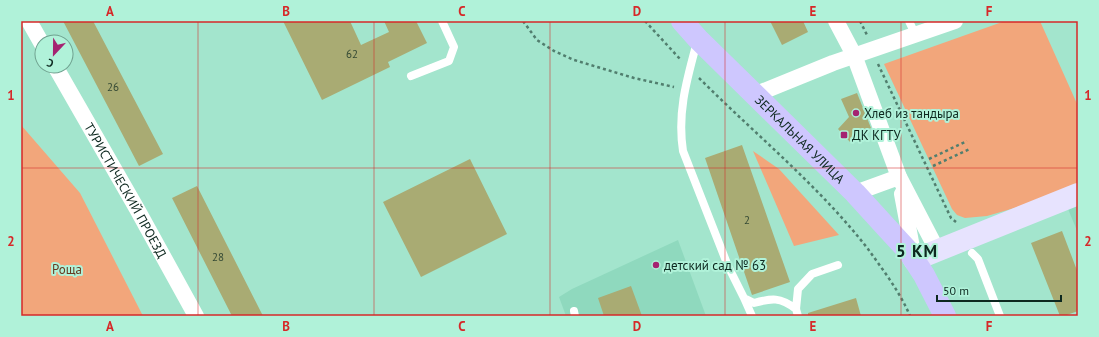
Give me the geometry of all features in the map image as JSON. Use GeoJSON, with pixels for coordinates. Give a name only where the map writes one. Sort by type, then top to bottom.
{"type":"FeatureCollection","features":[{"type":"Feature","properties":{"kind":"main road","name":"ЗЕРКАЛЬНАЯ УЛИЦА"},"geometry":{"type":"LineString","coordinates":[[682,21],[698,39],[855,193],[886,226],[914,260],[924,275],[945,316]]}},
{"type":"Feature","properties":{"kind":"street"},"geometry":{"type":"LineString","coordinates":[[29,21],[36,34]]}},
{"type":"Feature","properties":{"kind":"street"},"geometry":{"type":"LineString","coordinates":[[836,21],[854,55],[899,177],[937,250]]}},
{"type":"Feature","properties":{"kind":"street"},"geometry":{"type":"LineString","coordinates":[[754,95],[854,55],[912,28],[956,21]]}},
{"type":"Feature","properties":{"kind":"street","name":"ТУРИСТИЧЕСКИЙ ПРОЕЗД"},"geometry":{"type":"LineString","coordinates":[[60,74],[196,316]]}},
{"type":"Feature","properties":{"kind":"street"},"geometry":{"type":"LineString","coordinates":[[855,193],[899,177]]}},
{"type":"Feature","properties":{"kind":"street"},"geometry":{"type":"LineString","coordinates":[[899,177],[914,260],[1078,194]]}},
{"type":"Feature","properties":{"kind":"lane"},"geometry":{"type":"LineString","coordinates":[[411,76],[449,61],[454,47],[444,23]]}},
{"type":"Feature","properties":{"kind":"lane"},"geometry":{"type":"LineString","coordinates":[[698,39],[684,89],[680,134],[683,151],[728,266],[752,316]]}},
{"type":"Feature","properties":{"kind":"lane"},"geometry":{"type":"LineString","coordinates":[[972,253],[978,259],[1000,316]]}},
{"type":"Feature","properties":{"kind":"lane"},"geometry":{"type":"LineString","coordinates":[[797,313],[798,289],[812,274],[838,265]]}},
{"type":"Feature","properties":{"kind":"lane"},"geometry":{"type":"LineString","coordinates":[[744,298],[754,303],[771,298],[786,302],[797,313]]}},
{"type":"Feature","properties":{"kind":"path"},"geometry":{"type":"LineString","coordinates":[[523,21],[537,40],[554,51],[574,60],[634,78],[684,89]]}},
{"type":"Feature","properties":{"kind":"path"},"geometry":{"type":"LineString","coordinates":[[645,21],[690,69],[842,218],[880,265],[910,316]]}},
{"type":"Feature","properties":{"kind":"path"},"geometry":{"type":"LineString","coordinates":[[860,21],[868,36]]}},
{"type":"Feature","properties":{"kind":"path"},"geometry":{"type":"LineString","coordinates":[[876,59],[951,218],[957,223]]}},
{"type":"Feature","properties":{"kind":"path"},"geometry":{"type":"LineString","coordinates":[[929,159],[967,141]]}},
{"type":"Feature","properties":{"kind":"path"},"geometry":{"type":"LineString","coordinates":[[933,166],[970,149]]}},
{"type":"Feature","properties":{"kind":"shaded area"},"geometry":{"type":"Polygon","coordinates":[[[1078,205],[1078,233],[1068,209],[1078,205]]]}},
{"type":"Feature","properties":{"kind":"shaded area","name":"детский сад № 63"},"geometry":{"type":"Polygon","coordinates":[[[678,240],[706,316],[566,316],[559,297],[572,289],[678,240]]]}},
{"type":"Feature","properties":{"kind":"green space"},"geometry":{"type":"Polygon","coordinates":[[[1005,21],[1040,21],[1078,106],[1078,184],[1038,201],[987,216],[965,218],[957,215],[952,209],[884,64],[1005,21]]]}},
{"type":"Feature","properties":{"kind":"green space","name":"Роща"},"geometry":{"type":"Polygon","coordinates":[[[21,125],[80,193],[143,316],[21,316],[21,125]]]}},
{"type":"Feature","properties":{"kind":"green space"},"geometry":{"type":"Polygon","coordinates":[[[753,151],[779,169],[839,235],[794,246],[753,151]]]}},
{"type":"Feature","properties":{"kind":"building"},"geometry":{"type":"Polygon","coordinates":[[[63,21],[93,21],[163,154],[139,166],[74,42],[74,34],[70,34],[63,21]]]}},
{"type":"Feature","properties":{"kind":"building"},"geometry":{"type":"Polygon","coordinates":[[[283,21],[350,21],[361,45],[389,32],[384,21],[416,21],[427,43],[388,62],[390,67],[322,100],[283,21]]]}},
{"type":"Feature","properties":{"kind":"building"},"geometry":{"type":"Polygon","coordinates":[[[770,21],[803,21],[808,32],[782,45],[770,21]]]}},
{"type":"Feature","properties":{"kind":"building","name":"Хлеб из тандыра"},"geometry":{"type":"Polygon","coordinates":[[[857,93],[871,128],[858,133],[850,142],[838,129],[849,117],[841,99],[857,93]]]}},
{"type":"Feature","properties":{"kind":"building"},"geometry":{"type":"Polygon","coordinates":[[[742,145],[790,282],[752,295],[705,158],[742,145]]]}},
{"type":"Feature","properties":{"kind":"building"},"geometry":{"type":"Polygon","coordinates":[[[470,159],[507,234],[421,277],[383,202],[470,159]]]}},
{"type":"Feature","properties":{"kind":"building"},"geometry":{"type":"Polygon","coordinates":[[[197,186],[263,316],[232,316],[172,198],[197,186]]]}},
{"type":"Feature","properties":{"kind":"building"},"geometry":{"type":"Polygon","coordinates":[[[1062,231],[1078,273],[1078,311],[1060,316],[1031,243],[1062,231]]]}},
{"type":"Feature","properties":{"kind":"building"},"geometry":{"type":"Polygon","coordinates":[[[631,286],[642,316],[604,316],[598,298],[631,286]]]}},
{"type":"Feature","properties":{"kind":"building"},"geometry":{"type":"Polygon","coordinates":[[[856,298],[861,316],[808,316],[808,313],[856,298]]]}},
{"type":"Feature","properties":{"kind":"place","name":"Хлеб из тандыра"},"geometry":{"type":"Point","coordinates":[856,113]}},
{"type":"Feature","properties":{"kind":"place","name":"ДК КГТУ"},"geometry":{"type":"Point","coordinates":[844,135]}},
{"type":"Feature","properties":{"kind":"place","name":"детский сад № 63"},"geometry":{"type":"Point","coordinates":[656,265]}},
{"type":"Feature","properties":{"kind":"district","name":"5 КМ"},"geometry":{"type":"Point","coordinates":[917,251]}}]}
